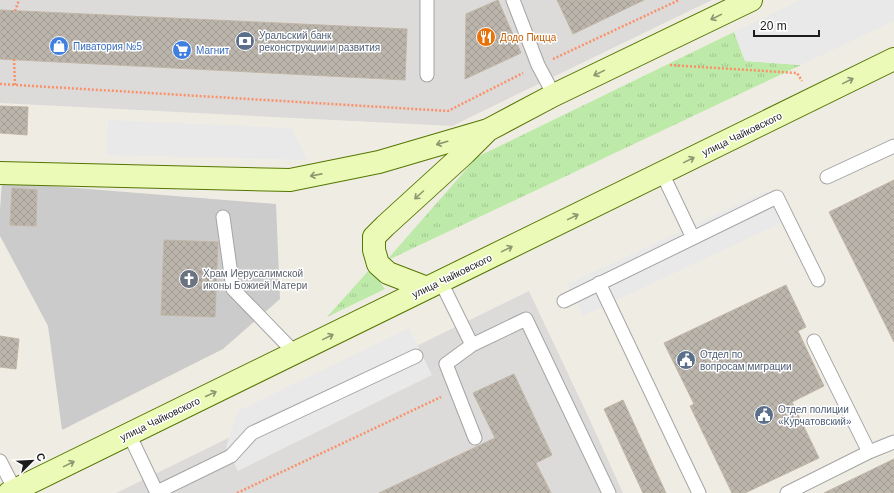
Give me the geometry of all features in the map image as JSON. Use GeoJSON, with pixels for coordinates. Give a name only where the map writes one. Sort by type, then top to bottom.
{"type":"FeatureCollection","features":[{"type":"Feature","properties":{"kind":"main road"},"geometry":{"type":"LineString","coordinates":[[0,173],[290,180],[379,162],[488,130],[554,95],[751,0]]}},
{"type":"Feature","properties":{"kind":"main road","name":"улица Чайковского"},"geometry":{"type":"LineString","coordinates":[[12,492],[894,59]]}},
{"type":"Feature","properties":{"kind":"main road"},"geometry":{"type":"LineString","coordinates":[[434,285],[388,273],[378,264],[374,250],[374,237],[465,154],[488,130]]}},
{"type":"Feature","properties":{"kind":"lane"},"geometry":{"type":"LineString","coordinates":[[427,0],[427,75]]}},
{"type":"Feature","properties":{"kind":"lane"},"geometry":{"type":"LineString","coordinates":[[513,0],[538,65],[554,95]]}},
{"type":"Feature","properties":{"kind":"lane"},"geometry":{"type":"LineString","coordinates":[[827,177],[894,146]]}},
{"type":"Feature","properties":{"kind":"lane"},"geometry":{"type":"LineString","coordinates":[[662,173],[693,238]]}},
{"type":"Feature","properties":{"kind":"lane"},"geometry":{"type":"LineString","coordinates":[[564,301],[778,197],[818,280]]}},
{"type":"Feature","properties":{"kind":"lane"},"geometry":{"type":"LineString","coordinates":[[223,217],[233,289],[295,353]]}},
{"type":"Feature","properties":{"kind":"lane"},"geometry":{"type":"LineString","coordinates":[[599,283],[699,493]]}},
{"type":"Feature","properties":{"kind":"lane"},"geometry":{"type":"LineString","coordinates":[[434,285],[472,345]]}},
{"type":"Feature","properties":{"kind":"lane"},"geometry":{"type":"LineString","coordinates":[[475,438],[446,364],[472,345],[526,320],[609,493]]}},
{"type":"Feature","properties":{"kind":"lane"},"geometry":{"type":"LineString","coordinates":[[814,341],[869,452]]}},
{"type":"Feature","properties":{"kind":"lane"},"geometry":{"type":"LineString","coordinates":[[129,434],[157,493],[231,456],[252,433],[416,356]]}},
{"type":"Feature","properties":{"kind":"lane"},"geometry":{"type":"LineString","coordinates":[[787,493],[869,452],[894,442]]}},
{"type":"Feature","properties":{"kind":"lane"},"geometry":{"type":"LineString","coordinates":[[0,461],[12,492]]}},
{"type":"Feature","properties":{"kind":"path"},"geometry":{"type":"LineString","coordinates":[[15,11],[19,0]]}},
{"type":"Feature","properties":{"kind":"path"},"geometry":{"type":"LineString","coordinates":[[0,84],[448,111],[538,65],[679,0]]}},
{"type":"Feature","properties":{"kind":"path"},"geometry":{"type":"LineString","coordinates":[[14,59],[15,85]]}},
{"type":"Feature","properties":{"kind":"path"},"geometry":{"type":"LineString","coordinates":[[663,64],[797,73],[813,98]]}},
{"type":"Feature","properties":{"kind":"path"},"geometry":{"type":"LineString","coordinates":[[237,493],[456,390]]}},
{"type":"Feature","properties":{"kind":"shaded area"},"geometry":{"type":"Polygon","coordinates":[[[0,0],[712,0],[452,126],[0,103],[0,0]]]}},
{"type":"Feature","properties":{"kind":"shaded area"},"geometry":{"type":"Polygon","coordinates":[[[800,0],[894,0],[894,21],[801,65],[745,61],[734,32],[800,0]]]}},
{"type":"Feature","properties":{"kind":"shaded area"},"geometry":{"type":"Polygon","coordinates":[[[108,120],[291,128],[308,160],[106,155],[108,120]]]}},
{"type":"Feature","properties":{"kind":"shaded area"},"geometry":{"type":"Polygon","coordinates":[[[2,182],[276,204],[280,299],[223,349],[62,430],[48,326],[0,236],[2,182]]]}},
{"type":"Feature","properties":{"kind":"shaded area"},"geometry":{"type":"Polygon","coordinates":[[[768,190],[783,222],[583,316],[568,284],[768,190]]]}},
{"type":"Feature","properties":{"kind":"shaded area"},"geometry":{"type":"Polygon","coordinates":[[[529,291],[623,493],[116,493],[529,291]]]}},
{"type":"Feature","properties":{"kind":"shaded area"},"geometry":{"type":"Polygon","coordinates":[[[409,328],[432,375],[238,471],[226,447],[238,411],[409,328]]]}},
{"type":"Feature","properties":{"kind":"green space"},"geometry":{"type":"Polygon","coordinates":[[[734,32],[745,61],[801,65],[386,261],[477,157],[734,32]]]}},
{"type":"Feature","properties":{"kind":"green space"},"geometry":{"type":"Polygon","coordinates":[[[370,269],[385,289],[327,317],[370,269]]]}},
{"type":"Feature","properties":{"kind":"building"},"geometry":{"type":"Polygon","coordinates":[[[498,0],[521,53],[465,79],[466,14],[498,0]]]}},
{"type":"Feature","properties":{"kind":"building"},"geometry":{"type":"Polygon","coordinates":[[[557,0],[644,0],[573,34],[557,0]]]}},
{"type":"Feature","properties":{"kind":"building"},"geometry":{"type":"Polygon","coordinates":[[[0,10],[407,29],[405,80],[0,59],[0,10]]]}},
{"type":"Feature","properties":{"kind":"building"},"geometry":{"type":"Polygon","coordinates":[[[0,106],[28,107],[27,135],[0,133],[0,106]]]}},
{"type":"Feature","properties":{"kind":"building"},"geometry":{"type":"Polygon","coordinates":[[[894,180],[894,342],[829,212],[894,180]]]}},
{"type":"Feature","properties":{"kind":"building"},"geometry":{"type":"Polygon","coordinates":[[[12,188],[37,190],[36,226],[10,225],[12,188]]]}},
{"type":"Feature","properties":{"kind":"building","name":"Храм Иерусалимской иконы Божией Матери"},"geometry":{"type":"Polygon","coordinates":[[[164,240],[218,242],[215,317],[161,315],[164,240]]]}},
{"type":"Feature","properties":{"kind":"building"},"geometry":{"type":"Polygon","coordinates":[[[786,285],[806,327],[798,331],[824,386],[792,402],[819,458],[745,493],[732,493],[690,406],[694,404],[664,343],[786,285]]]}},
{"type":"Feature","properties":{"kind":"building"},"geometry":{"type":"Polygon","coordinates":[[[0,336],[19,339],[16,369],[0,367],[0,336]]]}},
{"type":"Feature","properties":{"kind":"building"},"geometry":{"type":"Polygon","coordinates":[[[514,374],[552,455],[536,463],[551,493],[379,493],[495,438],[473,393],[514,374]]]}},
{"type":"Feature","properties":{"kind":"building"},"geometry":{"type":"Polygon","coordinates":[[[623,400],[666,493],[643,493],[604,409],[623,400]]]}},
{"type":"Feature","properties":{"kind":"building"},"geometry":{"type":"Polygon","coordinates":[[[894,459],[894,493],[824,493],[894,459]]]}},
{"type":"Feature","properties":{"kind":"place","name":"Додо Пицца"},"geometry":{"type":"Point","coordinates":[486,37]}},
{"type":"Feature","properties":{"kind":"place","name":"Уральский банк реконструкции и развития"},"geometry":{"type":"Point","coordinates":[245,41]}},
{"type":"Feature","properties":{"kind":"place","name":"Пиватория №5"},"geometry":{"type":"Point","coordinates":[59,46]}},
{"type":"Feature","properties":{"kind":"place","name":"Магнит"},"geometry":{"type":"Point","coordinates":[182,50]}},
{"type":"Feature","properties":{"kind":"place","name":"Храм Иерусалимской иконы Божией Матери"},"geometry":{"type":"Point","coordinates":[189,279]}},
{"type":"Feature","properties":{"kind":"place","name":"Отдел по вопросам миграции"},"geometry":{"type":"Point","coordinates":[686,360]}},
{"type":"Feature","properties":{"kind":"place","name":"Отдел полиции «Курчатовский»"},"geometry":{"type":"Point","coordinates":[764,415]}}]}
